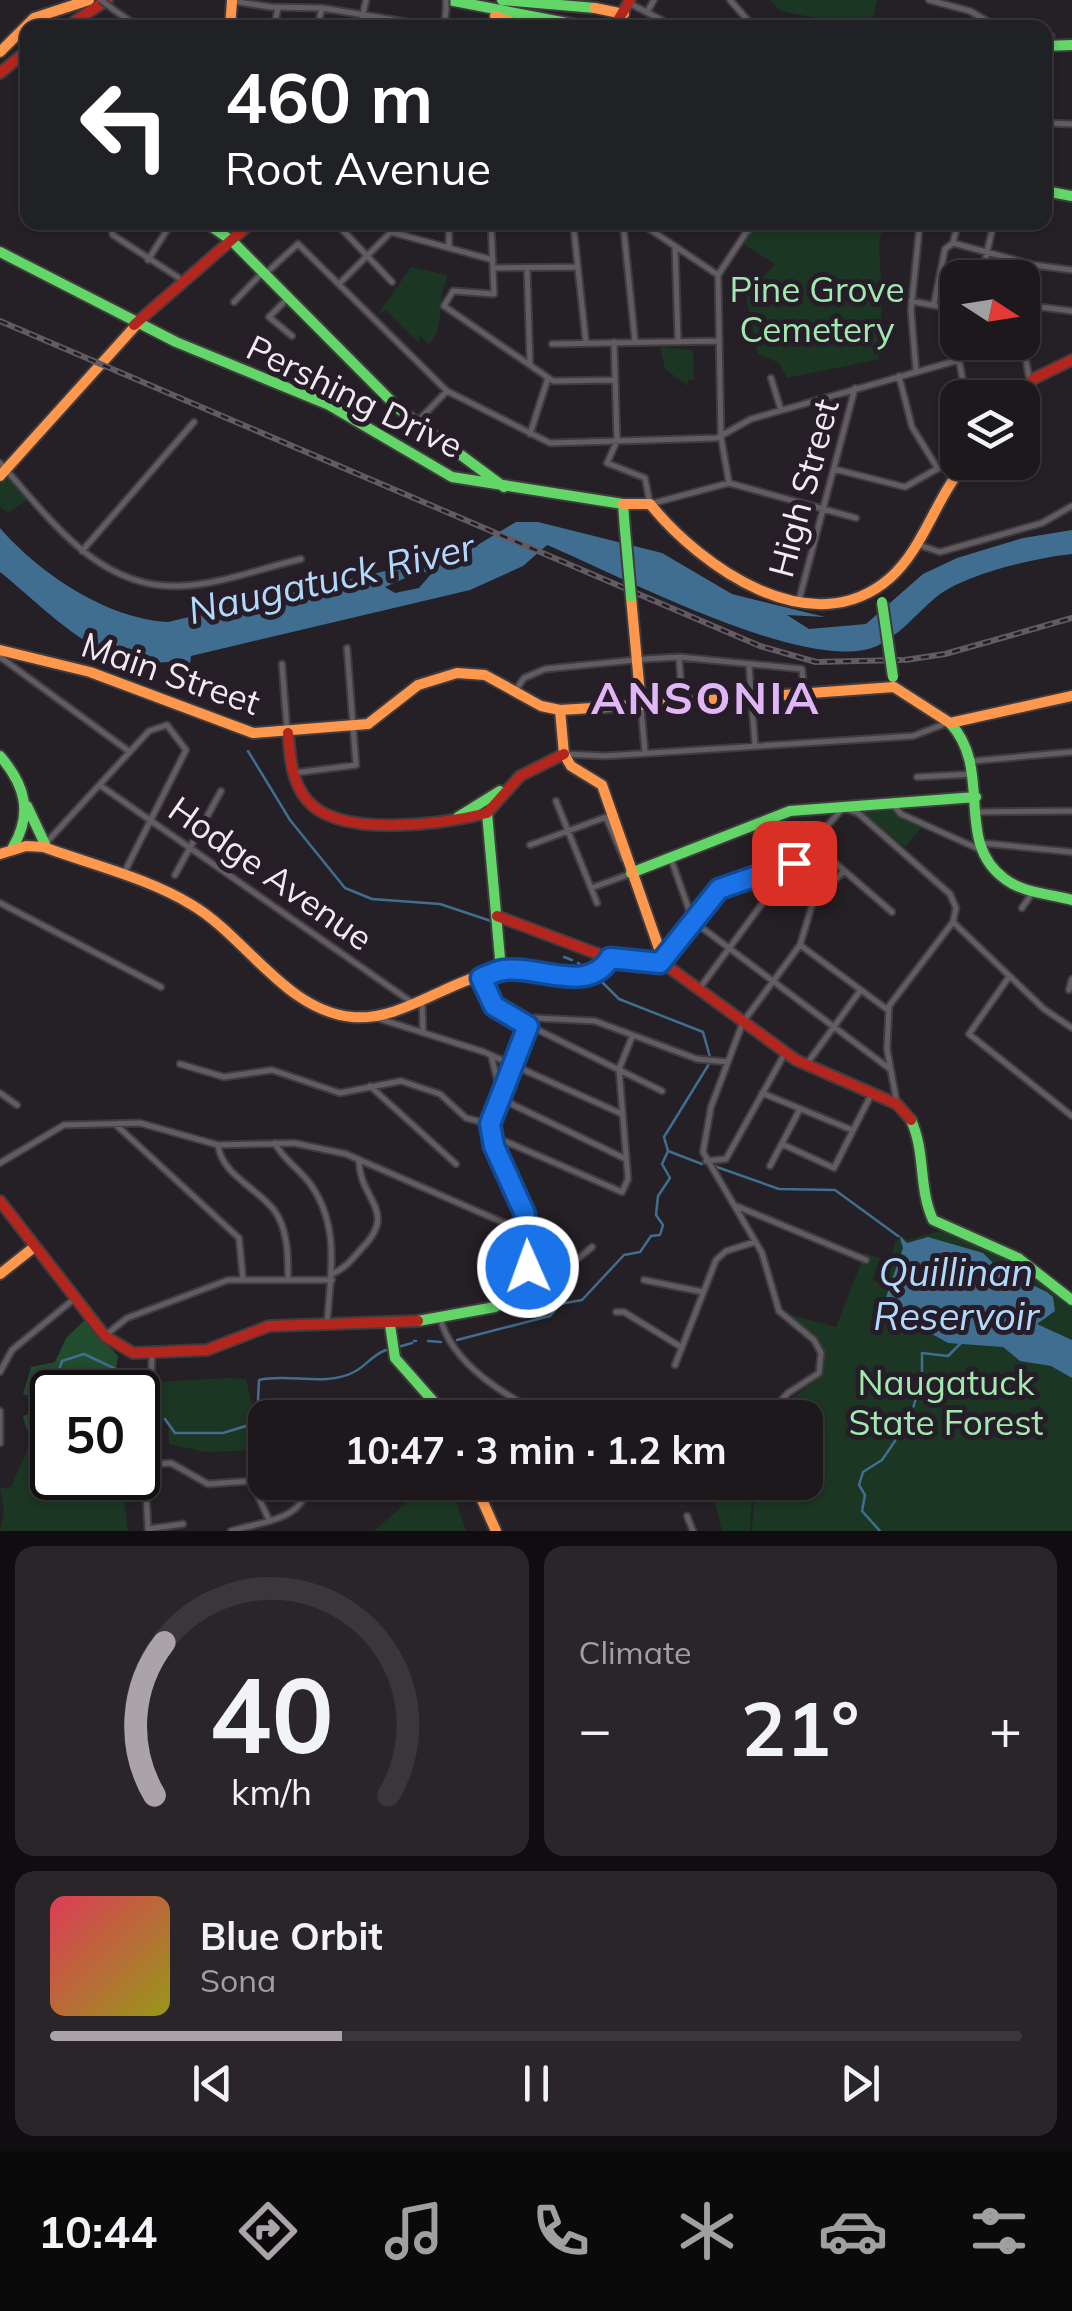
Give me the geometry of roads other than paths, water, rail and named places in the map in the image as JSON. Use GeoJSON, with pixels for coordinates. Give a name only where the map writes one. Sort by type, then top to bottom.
{"type":"FeatureCollection","features":[{"type":"Feature","properties":{"kind":"main road"},"geometry":{"type":"LineString","coordinates":[[481,0],[595,20]]}},
{"type":"Feature","properties":{"kind":"main road"},"geometry":{"type":"LineString","coordinates":[[502,0],[596,8],[612,20]]}},
{"type":"Feature","properties":{"kind":"main road"},"geometry":{"type":"LineString","coordinates":[[34,20],[103,2]]}},
{"type":"Feature","properties":{"kind":"main road"},"geometry":{"type":"LineString","coordinates":[[69,20],[103,2]]}},
{"type":"Feature","properties":{"kind":"main road"},"geometry":{"type":"LineString","coordinates":[[77,20],[103,2]]}},
{"type":"Feature","properties":{"kind":"main road"},"geometry":{"type":"LineString","coordinates":[[446,2],[503,20]]}},
{"type":"Feature","properties":{"kind":"main road"},"geometry":{"type":"LineString","coordinates":[[446,2],[548,20]]}},
{"type":"Feature","properties":{"kind":"main road"},"geometry":{"type":"LineString","coordinates":[[0,73],[20,52]]}},
{"type":"Feature","properties":{"kind":"main road"},"geometry":{"type":"LineString","coordinates":[[0,80],[20,64]]}},
{"type":"Feature","properties":{"kind":"main road"},"geometry":{"type":"LineString","coordinates":[[216,230],[416,423],[490,473],[499,486]]}},
{"type":"Feature","properties":{"kind":"main road"},"geometry":{"type":"LineString","coordinates":[[2,469],[138,323],[244,230]]}},
{"type":"Feature","properties":{"kind":"main road","name":"Pershing Drive"},"geometry":{"type":"LineString","coordinates":[[0,252],[138,323],[329,405],[432,468],[499,486],[622,504],[650,504]]}},
{"type":"Feature","properties":{"kind":"main road"},"geometry":{"type":"LineString","coordinates":[[1034,380],[1072,360]]}},
{"type":"Feature","properties":{"kind":"main road"},"geometry":{"type":"LineString","coordinates":[[650,504],[688,547],[719,571],[799,600],[838,602],[878,588],[897,570],[940,491],[950,480]]}},
{"type":"Feature","properties":{"kind":"main road"},"geometry":{"type":"LineString","coordinates":[[622,504],[641,704]]}},
{"type":"Feature","properties":{"kind":"main road"},"geometry":{"type":"LineString","coordinates":[[878,588],[894,682],[967,736]]}},
{"type":"Feature","properties":{"kind":"main road","name":"Main Street"},"geometry":{"type":"LineString","coordinates":[[0,653],[90,672],[238,729],[288,733],[354,727],[379,719],[414,687],[434,678],[485,675],[560,710],[804,693],[894,682]]}},
{"type":"Feature","properties":{"kind":"main road"},"geometry":{"type":"LineString","coordinates":[[950,722],[1072,696]]}},
{"type":"Feature","properties":{"kind":"main road"},"geometry":{"type":"LineString","coordinates":[[560,710],[564,754],[571,766],[602,785],[661,960],[785,1053],[806,1065],[883,1093],[897,1104],[911,1119],[922,1145],[922,1195],[933,1220],[1018,1258],[1072,1300]]}},
{"type":"Feature","properties":{"kind":"main road"},"geometry":{"type":"LineString","coordinates":[[966,718],[979,846],[1004,879],[1072,900]]}},
{"type":"Feature","properties":{"kind":"main road"},"geometry":{"type":"LineString","coordinates":[[288,733],[291,774],[311,805],[339,822],[372,826],[487,813],[505,790]]}},
{"type":"Feature","properties":{"kind":"main road"},"geometry":{"type":"LineString","coordinates":[[456,818],[505,790],[542,762],[564,754]]}},
{"type":"Feature","properties":{"kind":"main road"},"geometry":{"type":"LineString","coordinates":[[0,756],[17,776],[46,844]]}},
{"type":"Feature","properties":{"kind":"main road"},"geometry":{"type":"LineString","coordinates":[[630,874],[790,810],[976,797]]}},
{"type":"Feature","properties":{"kind":"main road"},"geometry":{"type":"LineString","coordinates":[[13,847],[24,829],[26,804]]}},
{"type":"Feature","properties":{"kind":"main road"},"geometry":{"type":"LineString","coordinates":[[473,809],[487,813]]}},
{"type":"Feature","properties":{"kind":"main road"},"geometry":{"type":"LineString","coordinates":[[487,813],[501,970]]}},
{"type":"Feature","properties":{"kind":"main road"},"geometry":{"type":"LineString","coordinates":[[0,854],[13,847],[46,844],[82,863],[122,875],[203,911],[295,992],[354,1019],[374,1018],[501,970],[576,977],[603,968],[610,958]]}},
{"type":"Feature","properties":{"kind":"main road"},"geometry":{"type":"LineString","coordinates":[[497,916],[610,958],[661,960]]}},
{"type":"Feature","properties":{"kind":"main road"},"geometry":{"type":"LineString","coordinates":[[0,1201],[105,1336],[127,1351],[208,1350],[269,1326],[390,1325],[504,1303],[522,1284],[528,1260],[528,1232],[520,1195],[491,1130],[499,1095],[528,1026],[494,1006],[481,978]]}},
{"type":"Feature","properties":{"kind":"main road"},"geometry":{"type":"LineString","coordinates":[[0,1274],[33,1248]]}},
{"type":"Feature","properties":{"kind":"main road"},"geometry":{"type":"LineString","coordinates":[[390,1325],[395,1358],[429,1400]]}},
{"type":"Feature","properties":{"kind":"main road"},"geometry":{"type":"LineString","coordinates":[[482,1500],[496,1531]]}},
{"type":"Feature","properties":{"kind":"street"},"geometry":{"type":"LineString","coordinates":[[231,0],[278,7],[313,3],[322,8],[393,20]]}},
{"type":"Feature","properties":{"kind":"street"},"geometry":{"type":"LineString","coordinates":[[361,20],[366,0]]}},
{"type":"Feature","properties":{"kind":"street"},"geometry":{"type":"LineString","coordinates":[[552,0],[596,8]]}},
{"type":"Feature","properties":{"kind":"street"},"geometry":{"type":"LineString","coordinates":[[647,12],[654,0]]}},
{"type":"Feature","properties":{"kind":"street"},"geometry":{"type":"LineString","coordinates":[[730,0],[746,20]]}},
{"type":"Feature","properties":{"kind":"street"},"geometry":{"type":"LineString","coordinates":[[929,0],[984,20]]}},
{"type":"Feature","properties":{"kind":"street"},"geometry":{"type":"LineString","coordinates":[[103,2],[129,20]]}},
{"type":"Feature","properties":{"kind":"street"},"geometry":{"type":"LineString","coordinates":[[630,2],[662,20]]}},
{"type":"Feature","properties":{"kind":"street"},"geometry":{"type":"LineString","coordinates":[[276,20],[278,7]]}},
{"type":"Feature","properties":{"kind":"street"},"geometry":{"type":"LineString","coordinates":[[319,20],[322,8]]}},
{"type":"Feature","properties":{"kind":"street"},"geometry":{"type":"LineString","coordinates":[[111,230],[148,260],[180,278]]}},
{"type":"Feature","properties":{"kind":"street"},"geometry":{"type":"LineString","coordinates":[[148,260],[167,230]]}},
{"type":"Feature","properties":{"kind":"street"},"geometry":{"type":"LineString","coordinates":[[344,230],[392,282]]}},
{"type":"Feature","properties":{"kind":"street"},"geometry":{"type":"LineString","coordinates":[[348,234],[349,230]]}},
{"type":"Feature","properties":{"kind":"street"},"geometry":{"type":"LineString","coordinates":[[449,230],[450,248]]}},
{"type":"Feature","properties":{"kind":"street"},"geometry":{"type":"LineString","coordinates":[[492,230],[494,294],[453,292],[444,306],[548,378],[615,380]]}},
{"type":"Feature","properties":{"kind":"street"},"geometry":{"type":"LineString","coordinates":[[574,230],[586,343]]}},
{"type":"Feature","properties":{"kind":"street"},"geometry":{"type":"LineString","coordinates":[[625,230],[635,342]]}},
{"type":"Feature","properties":{"kind":"street"},"geometry":{"type":"LineString","coordinates":[[651,230],[718,274]]}},
{"type":"Feature","properties":{"kind":"street"},"geometry":{"type":"LineString","coordinates":[[916,370],[912,301],[919,230]]}},
{"type":"Feature","properties":{"kind":"street"},"geometry":{"type":"LineString","coordinates":[[952,243],[956,230]]}},
{"type":"Feature","properties":{"kind":"street"},"geometry":{"type":"LineString","coordinates":[[986,260],[992,230]]}},
{"type":"Feature","properties":{"kind":"street"},"geometry":{"type":"LineString","coordinates":[[730,483],[721,437],[718,274],[748,231]]}},
{"type":"Feature","properties":{"kind":"street"},"geometry":{"type":"LineString","coordinates":[[339,284],[392,232],[493,264],[578,267]]}},
{"type":"Feature","properties":{"kind":"street"},"geometry":{"type":"LineString","coordinates":[[934,304],[946,246],[952,243],[1013,260]]}},
{"type":"Feature","properties":{"kind":"street"},"geometry":{"type":"LineString","coordinates":[[234,302],[298,244],[447,391],[555,444],[721,437],[750,419],[959,360],[963,380]]}},
{"type":"Feature","properties":{"kind":"street"},"geometry":{"type":"LineString","coordinates":[[675,246],[678,341]]}},
{"type":"Feature","properties":{"kind":"street"},"geometry":{"type":"LineString","coordinates":[[1040,266],[1072,270]]}},
{"type":"Feature","properties":{"kind":"street"},"geometry":{"type":"LineString","coordinates":[[527,268],[530,365]]}},
{"type":"Feature","properties":{"kind":"street"},"geometry":{"type":"LineString","coordinates":[[289,297],[269,316],[292,336]]}},
{"type":"Feature","properties":{"kind":"street"},"geometry":{"type":"LineString","coordinates":[[912,301],[940,306]]}},
{"type":"Feature","properties":{"kind":"street"},"geometry":{"type":"LineString","coordinates":[[1040,310],[1072,311]]}},
{"type":"Feature","properties":{"kind":"street"},"geometry":{"type":"LineString","coordinates":[[552,344],[718,341]]}},
{"type":"Feature","properties":{"kind":"street"},"geometry":{"type":"LineString","coordinates":[[614,342],[617,442],[608,465],[644,478],[650,504],[730,483],[856,518]]}},
{"type":"Feature","properties":{"kind":"street"},"geometry":{"type":"LineString","coordinates":[[834,469],[904,487],[938,469],[912,427],[898,376]]}},
{"type":"Feature","properties":{"kind":"street"},"geometry":{"type":"LineString","coordinates":[[530,434],[548,378]]}},
{"type":"Feature","properties":{"kind":"street"},"geometry":{"type":"LineString","coordinates":[[771,378],[781,410]]}},
{"type":"Feature","properties":{"kind":"street","name":"High Street"},"geometry":{"type":"LineString","coordinates":[[799,600],[855,388]]}},
{"type":"Feature","properties":{"kind":"street"},"geometry":{"type":"LineString","coordinates":[[416,423],[447,391]]}},
{"type":"Feature","properties":{"kind":"street"},"geometry":{"type":"LineString","coordinates":[[82,550],[194,422]]}},
{"type":"Feature","properties":{"kind":"street"},"geometry":{"type":"LineString","coordinates":[[2,469],[82,550],[127,577],[178,586],[301,559]]}},
{"type":"Feature","properties":{"kind":"street"},"geometry":{"type":"LineString","coordinates":[[913,542],[940,552],[1038,524],[1072,506]]}},
{"type":"Feature","properties":{"kind":"street"},"geometry":{"type":"LineString","coordinates":[[291,774],[353,768],[357,760],[347,648]]}},
{"type":"Feature","properties":{"kind":"street"},"geometry":{"type":"LineString","coordinates":[[0,653],[130,752]]}},
{"type":"Feature","properties":{"kind":"street"},"geometry":{"type":"LineString","coordinates":[[678,658],[683,701]]}},
{"type":"Feature","properties":{"kind":"street"},"geometry":{"type":"LineString","coordinates":[[515,691],[524,678],[545,669],[678,658],[802,669],[804,693]]}},
{"type":"Feature","properties":{"kind":"street"},"geometry":{"type":"LineString","coordinates":[[282,664],[288,733]]}},
{"type":"Feature","properties":{"kind":"street"},"geometry":{"type":"LineString","coordinates":[[750,664],[756,745]]}},
{"type":"Feature","properties":{"kind":"street"},"geometry":{"type":"LineString","coordinates":[[641,704],[644,753]]}},
{"type":"Feature","properties":{"kind":"street"},"geometry":{"type":"LineString","coordinates":[[564,754],[644,753],[917,736],[950,722]]}},
{"type":"Feature","properties":{"kind":"street"},"geometry":{"type":"LineString","coordinates":[[46,844],[154,726],[166,725],[186,750],[122,875]]}},
{"type":"Feature","properties":{"kind":"street"},"geometry":{"type":"LineString","coordinates":[[973,760],[1072,752]]}},
{"type":"Feature","properties":{"kind":"street"},"geometry":{"type":"LineString","coordinates":[[917,777],[974,774]]}},
{"type":"Feature","properties":{"kind":"street","name":"Hodge Avenue"},"geometry":{"type":"LineString","coordinates":[[100,786],[417,1000]]}},
{"type":"Feature","properties":{"kind":"street"},"geometry":{"type":"LineString","coordinates":[[175,875],[221,791]]}},
{"type":"Feature","properties":{"kind":"street"},"geometry":{"type":"LineString","coordinates":[[556,801],[596,904]]}},
{"type":"Feature","properties":{"kind":"street"},"geometry":{"type":"LineString","coordinates":[[891,803],[901,814],[979,846],[1072,852]]}},
{"type":"Feature","properties":{"kind":"street"},"geometry":{"type":"LineString","coordinates":[[699,989],[780,878],[843,808],[858,813],[950,894],[956,908],[953,922],[888,1010],[890,1069],[883,1093],[852,1130],[834,1168],[782,1144]]}},
{"type":"Feature","properties":{"kind":"street"},"geometry":{"type":"LineString","coordinates":[[977,812],[1072,810]]}},
{"type":"Feature","properties":{"kind":"street"},"geometry":{"type":"LineString","coordinates":[[530,845],[606,817],[630,874],[591,888]]}},
{"type":"Feature","properties":{"kind":"street"},"geometry":{"type":"LineString","coordinates":[[812,843],[892,912]]}},
{"type":"Feature","properties":{"kind":"street"},"geometry":{"type":"LineString","coordinates":[[670,857],[693,921],[890,1069]]}},
{"type":"Feature","properties":{"kind":"street"},"geometry":{"type":"LineString","coordinates":[[661,960],[719,889],[794,863]]}},
{"type":"Feature","properties":{"kind":"street"},"geometry":{"type":"LineString","coordinates":[[768,869],[814,902]]}},
{"type":"Feature","properties":{"kind":"street"},"geometry":{"type":"LineString","coordinates":[[782,1400],[819,1372],[822,1364],[814,1340],[780,1311],[755,1242],[705,1162],[712,1107],[744,1022],[800,946],[814,902],[844,872]]}},
{"type":"Feature","properties":{"kind":"street"},"geometry":{"type":"LineString","coordinates":[[1022,908],[1035,890]]}},
{"type":"Feature","properties":{"kind":"street"},"geometry":{"type":"LineString","coordinates":[[0,902],[161,987]]}},
{"type":"Feature","properties":{"kind":"street"},"geometry":{"type":"LineString","coordinates":[[953,922],[1009,977],[1072,1028]]}},
{"type":"Feature","properties":{"kind":"street"},"geometry":{"type":"LineString","coordinates":[[800,946],[888,1010]]}},
{"type":"Feature","properties":{"kind":"street"},"geometry":{"type":"LineString","coordinates":[[1009,977],[970,1034],[1072,1116]]}},
{"type":"Feature","properties":{"kind":"street"},"geometry":{"type":"LineString","coordinates":[[1069,990],[1072,979]]}},
{"type":"Feature","properties":{"kind":"street"},"geometry":{"type":"LineString","coordinates":[[806,1065],[860,991]]}},
{"type":"Feature","properties":{"kind":"street"},"geometry":{"type":"LineString","coordinates":[[417,1000],[423,1031]]}},
{"type":"Feature","properties":{"kind":"street"},"geometry":{"type":"LineString","coordinates":[[374,1018],[491,1055],[622,1114]]}},
{"type":"Feature","properties":{"kind":"street"},"geometry":{"type":"LineString","coordinates":[[662,1091],[528,1026],[535,1018],[590,1020],[632,1038],[665,1044],[697,1059],[728,1062]]}},
{"type":"Feature","properties":{"kind":"street"},"geometry":{"type":"LineString","coordinates":[[180,1064],[224,1077],[272,1070],[335,1093],[394,1080],[431,1090],[466,1118],[614,1192],[625,1189],[618,1069],[632,1038]]}},
{"type":"Feature","properties":{"kind":"street"},"geometry":{"type":"LineString","coordinates":[[705,1162],[726,1159],[785,1053]]}},
{"type":"Feature","properties":{"kind":"street"},"geometry":{"type":"LineString","coordinates":[[491,1055],[499,1095],[626,1159]]}},
{"type":"Feature","properties":{"kind":"street"},"geometry":{"type":"LineString","coordinates":[[370,1086],[456,1164]]}},
{"type":"Feature","properties":{"kind":"street"},"geometry":{"type":"LineString","coordinates":[[0,1093],[17,1104]]}},
{"type":"Feature","properties":{"kind":"street"},"geometry":{"type":"LineString","coordinates":[[762,1093],[852,1130]]}},
{"type":"Feature","properties":{"kind":"street"},"geometry":{"type":"LineString","coordinates":[[770,1166],[800,1109]]}},
{"type":"Feature","properties":{"kind":"street"},"geometry":{"type":"LineString","coordinates":[[132,1123],[132,1139]]}},
{"type":"Feature","properties":{"kind":"street"},"geometry":{"type":"LineString","coordinates":[[0,1163],[54,1128],[132,1123],[218,1144],[274,1143],[322,1148],[528,1232]]}},
{"type":"Feature","properties":{"kind":"street"},"geometry":{"type":"LineString","coordinates":[[115,1124],[238,1238],[243,1279]]}},
{"type":"Feature","properties":{"kind":"street"},"geometry":{"type":"LineString","coordinates":[[274,1143],[322,1205],[331,1236],[332,1277],[326,1325]]}},
{"type":"Feature","properties":{"kind":"street"},"geometry":{"type":"LineString","coordinates":[[218,1144],[226,1166],[274,1210],[282,1226],[288,1278]]}},
{"type":"Feature","properties":{"kind":"street"},"geometry":{"type":"LineString","coordinates":[[105,1336],[136,1314],[220,1282],[332,1277],[346,1267],[378,1226],[378,1213],[359,1160]]}},
{"type":"Feature","properties":{"kind":"street"},"geometry":{"type":"LineString","coordinates":[[734,1206],[866,1260]]}},
{"type":"Feature","properties":{"kind":"street"},"geometry":{"type":"LineString","coordinates":[[675,1365],[719,1256],[755,1242]]}},
{"type":"Feature","properties":{"kind":"street"},"geometry":{"type":"LineString","coordinates":[[528,1260],[574,1262],[592,1247]]}},
{"type":"Feature","properties":{"kind":"street"},"geometry":{"type":"LineString","coordinates":[[644,1280],[703,1292]]}},
{"type":"Feature","properties":{"kind":"street"},"geometry":{"type":"LineString","coordinates":[[0,1372],[12,1350],[74,1299]]}},
{"type":"Feature","properties":{"kind":"street"},"geometry":{"type":"LineString","coordinates":[[616,1312],[624,1312],[682,1347]]}},
{"type":"Feature","properties":{"kind":"street"},"geometry":{"type":"LineString","coordinates":[[440,1318],[444,1333],[455,1348],[512,1400]]}},
{"type":"Feature","properties":{"kind":"street"},"geometry":{"type":"LineString","coordinates":[[151,1370],[152,1353]]}},
{"type":"Feature","properties":{"kind":"street"},"geometry":{"type":"LineString","coordinates":[[0,1412],[0,1443]]}},
{"type":"Feature","properties":{"kind":"street"},"geometry":{"type":"LineString","coordinates":[[160,1464],[171,1463],[208,1484],[251,1480],[270,1520]]}},
{"type":"Feature","properties":{"kind":"street"},"geometry":{"type":"LineString","coordinates":[[147,1500],[148,1529],[183,1524]]}},
{"type":"Feature","properties":{"kind":"street"},"geometry":{"type":"LineString","coordinates":[[231,1531],[301,1507],[304,1500]]}},
{"type":"Feature","properties":{"kind":"street"},"geometry":{"type":"LineString","coordinates":[[688,1516],[693,1531]]}},
{"type":"Feature","properties":{"kind":"water"},"geometry":{"type":"Polygon","coordinates":[[[516,522],[538,522],[662,553],[732,594],[825,617],[787,615],[809,629],[866,624],[923,574],[957,558],[1023,538],[1072,530],[1072,554],[1020,563],[963,582],[935,598],[877,646],[846,651],[806,647],[712,618],[547,545],[523,566],[470,590],[191,656],[190,664],[183,659],[155,663],[130,660],[83,640],[0,572],[0,528],[34,561],[76,591],[122,612],[168,622],[466,552],[516,522]],[[421,571],[385,587],[395,593],[419,588],[431,574],[421,571]]]}},
{"type":"Feature","properties":{"kind":"water","name":"Quillinan Reservoir"},"geometry":{"type":"Polygon","coordinates":[[[899,1235],[907,1243],[928,1237],[983,1253],[999,1269],[1047,1292],[1053,1297],[1055,1311],[1037,1324],[1072,1340],[1072,1378],[1051,1366],[1020,1361],[1003,1347],[948,1343],[888,1309],[885,1300],[903,1248],[899,1235]]]}},
{"type":"Feature","properties":{"kind":"waterway"},"geometry":{"type":"LineString","coordinates":[[248,751],[290,820],[345,888],[372,899],[440,904],[491,921]]}},
{"type":"Feature","properties":{"kind":"waterway"},"geometry":{"type":"LineString","coordinates":[[564,957],[572,960]]}},
{"type":"Feature","properties":{"kind":"waterway"},"geometry":{"type":"LineString","coordinates":[[578,963],[587,970]]}},
{"type":"Feature","properties":{"kind":"waterway"},"geometry":{"type":"LineString","coordinates":[[595,975],[619,999],[703,1032],[710,1057]]}},
{"type":"Feature","properties":{"kind":"waterway"},"geometry":{"type":"LineString","coordinates":[[702,1164],[668,1151],[664,1137],[709,1064]]}},
{"type":"Feature","properties":{"kind":"waterway"},"geometry":{"type":"LineString","coordinates":[[457,1340],[550,1316],[560,1304],[582,1300],[624,1255],[640,1252],[651,1236],[660,1235],[663,1225],[656,1215],[658,1196],[670,1178],[662,1164],[668,1151]]}},
{"type":"Feature","properties":{"kind":"waterway"},"geometry":{"type":"LineString","coordinates":[[714,1166],[779,1189],[835,1190],[898,1236]]}},
{"type":"Feature","properties":{"kind":"waterway"},"geometry":{"type":"LineString","coordinates":[[428,1341],[441,1342]]}},
{"type":"Feature","properties":{"kind":"waterway"},"geometry":{"type":"LineString","coordinates":[[398,1347],[412,1343]]}},
{"type":"Feature","properties":{"kind":"waterway"},"geometry":{"type":"LineString","coordinates":[[880,1531],[862,1511],[865,1495],[859,1485],[863,1472],[882,1460],[895,1441],[899,1422],[913,1408],[922,1379],[922,1353],[948,1356],[961,1343]]}},
{"type":"Feature","properties":{"kind":"waterway"},"geometry":{"type":"LineString","coordinates":[[165,1419],[175,1433],[223,1433],[259,1422],[266,1415],[258,1400],[259,1380],[331,1379],[358,1370],[386,1350]]}},
{"type":"Feature","properties":{"kind":"waterway"},"geometry":{"type":"LineString","coordinates":[[59,1370],[62,1361],[84,1354],[118,1370]]}},
{"type":"Feature","properties":{"kind":"railway"},"geometry":{"type":"LineString","coordinates":[[0,321],[760,646],[816,662],[901,660]]}},
{"type":"Feature","properties":{"kind":"railway"},"geometry":{"type":"LineString","coordinates":[[905,660],[945,654],[1072,618]]}},
{"type":"Feature","properties":{"kind":"district","name":"ANSONIA"},"geometry":{"type":"Point","coordinates":[706,697]}},
{"type":"Feature","properties":{"kind":"park label","name":"Pine Grove Cemetery"},"geometry":{"type":"Point","coordinates":[817,309]}},
{"type":"Feature","properties":{"kind":"park label","name":"Naugatuck State Forest"},"geometry":{"type":"Point","coordinates":[946,1402]}},
{"type":"Feature","properties":{"kind":"water label","name":"Naugatuck River"},"geometry":{"type":"Point","coordinates":[331,578]}}]}
